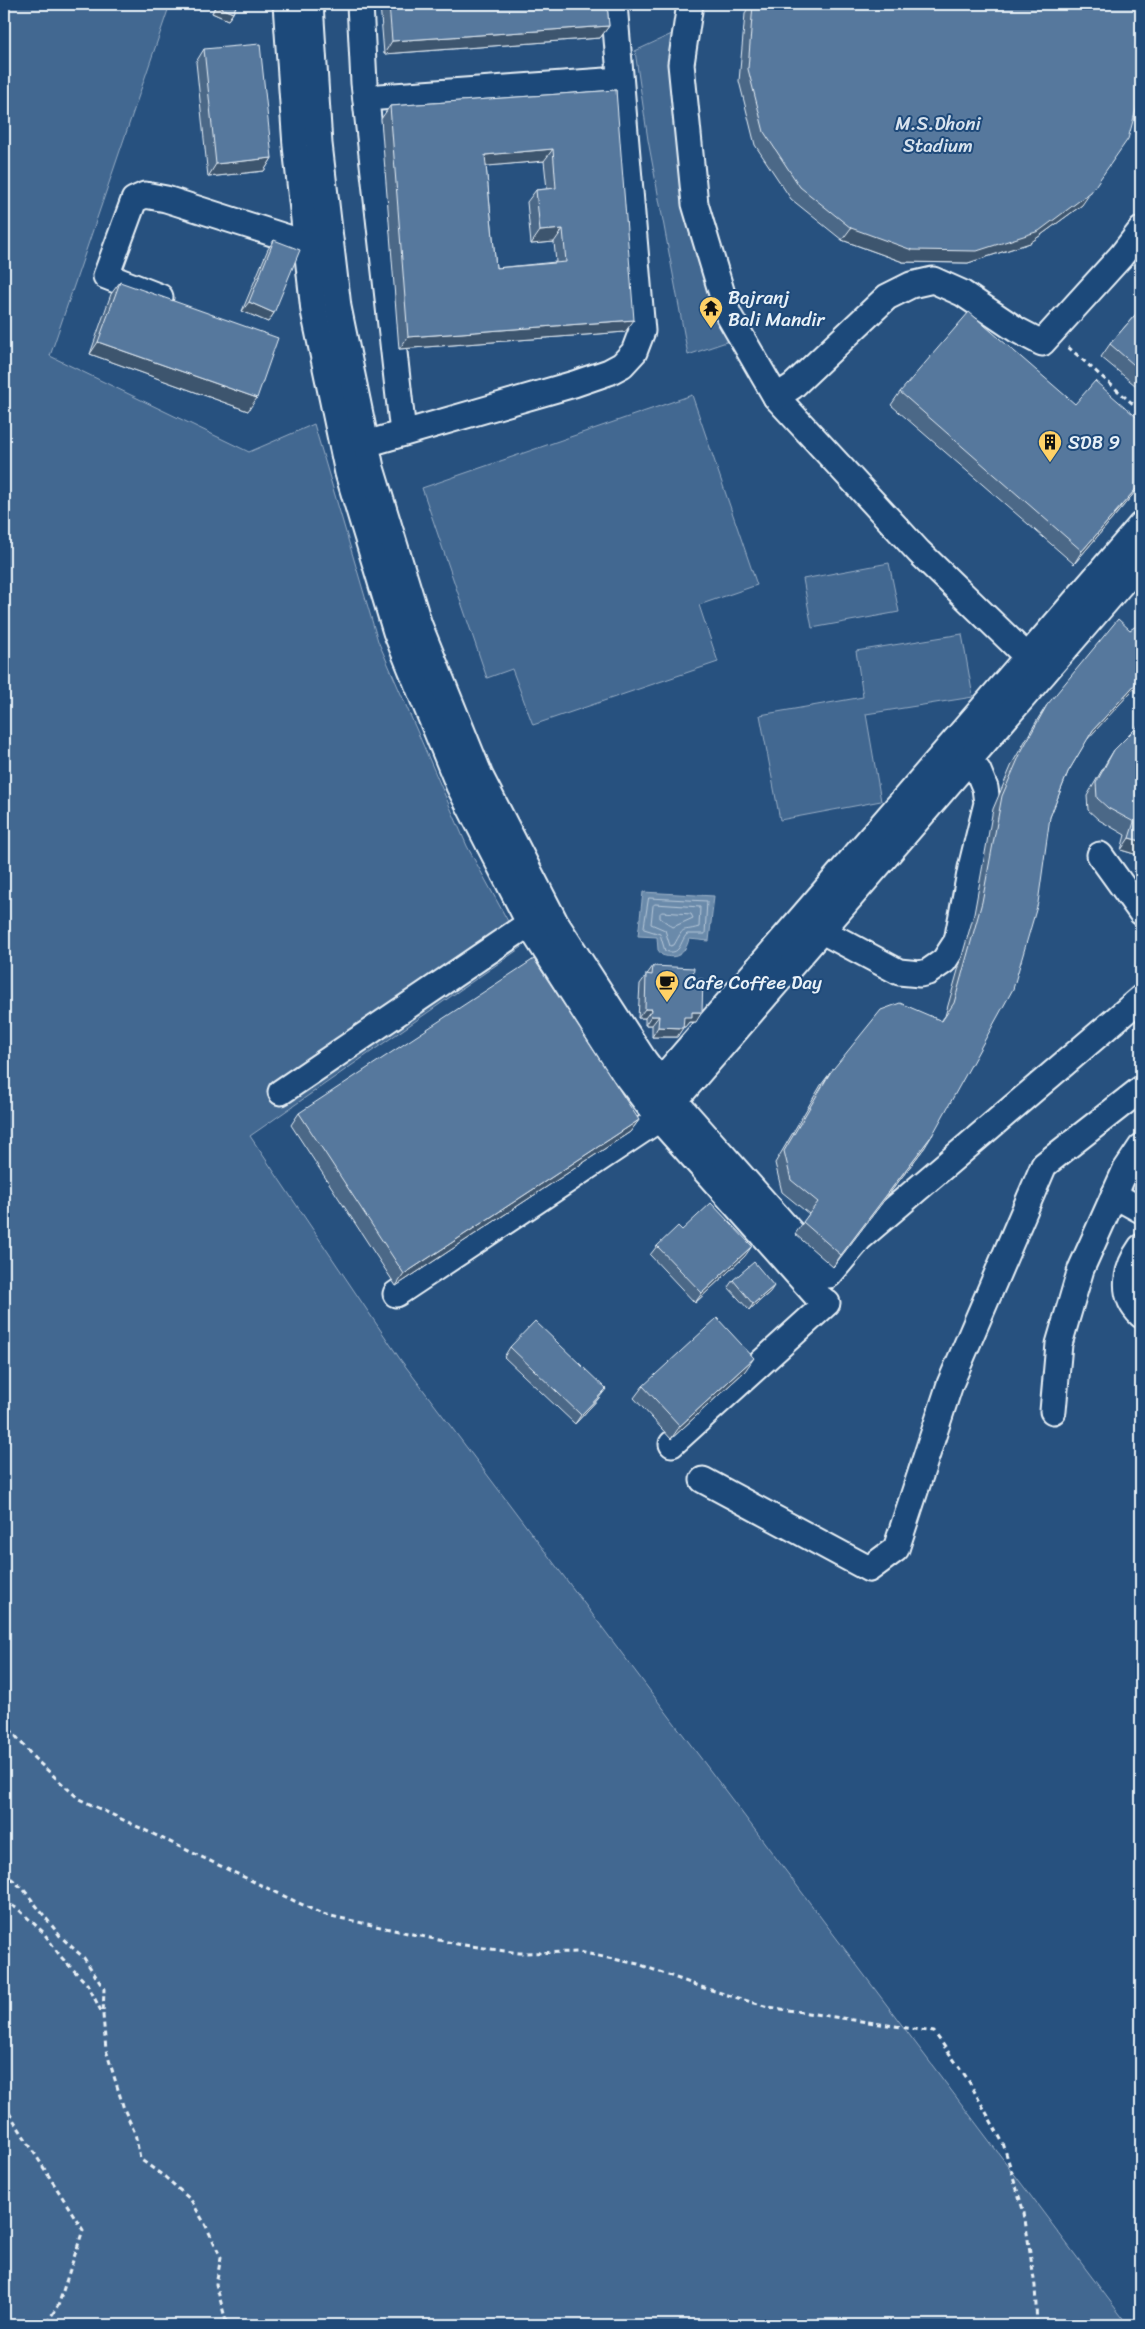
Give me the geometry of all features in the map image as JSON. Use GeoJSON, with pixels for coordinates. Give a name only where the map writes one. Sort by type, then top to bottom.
{"type":"FeatureCollection","features":[{"type":"Feature","properties":{"kind":"street"},"geometry":{"type":"LineString","coordinates":[[286,4],[296,146],[314,311],[348,474],[396,632],[459,786],[530,923],[624,1073],[652,1091],[815,1294],[827,1303],[672,1444]]}},
{"type":"Feature","properties":{"kind":"street"},"geometry":{"type":"LineString","coordinates":[[310,4],[319,144],[338,307],[371,468],[418,625],[480,776],[555,922],[644,1060],[652,1091]]}},
{"type":"Feature","properties":{"kind":"street"},"geometry":{"type":"LineString","coordinates":[[360,4],[366,98],[403,433]]}},
{"type":"Feature","properties":{"kind":"street"},"geometry":{"type":"LineString","coordinates":[[366,444],[574,384],[622,365],[634,352],[642,331],[614,4]]}},
{"type":"Feature","properties":{"kind":"street"},"geometry":{"type":"LineString","coordinates":[[690,4],[681,64],[695,204],[728,314],[776,396],[919,552],[1036,665]]}},
{"type":"Feature","properties":{"kind":"street"},"geometry":{"type":"LineString","coordinates":[[366,98],[620,80]]}},
{"type":"Feature","properties":{"kind":"street"},"geometry":{"type":"LineString","coordinates":[[177,304],[106,276],[134,200],[145,195],[166,199],[307,244]]}},
{"type":"Feature","properties":{"kind":"street"},"geometry":{"type":"LineString","coordinates":[[776,396],[793,386],[887,297],[912,285],[932,280],[954,290],[1017,330],[1042,343],[1121,256],[1141,230]]}},
{"type":"Feature","properties":{"kind":"street"},"geometry":{"type":"LineString","coordinates":[[652,1091],[812,924],[961,752],[1036,665],[1141,525]]}},
{"type":"Feature","properties":{"kind":"street"},"geometry":{"type":"LineString","coordinates":[[1036,665],[1141,561]]}},
{"type":"Feature","properties":{"kind":"street"},"geometry":{"type":"LineString","coordinates":[[812,924],[899,972],[912,975],[928,972],[944,961],[957,942],[967,886],[987,803],[985,788],[978,771],[961,752]]}},
{"type":"Feature","properties":{"kind":"street"},"geometry":{"type":"LineString","coordinates":[[1100,855],[1141,912]]}},
{"type":"Feature","properties":{"kind":"street"},"geometry":{"type":"LineString","coordinates":[[281,1092],[530,923]]}},
{"type":"Feature","properties":{"kind":"street"},"geometry":{"type":"LineString","coordinates":[[396,1294],[667,1110],[812,924]]}},
{"type":"Feature","properties":{"kind":"street"},"geometry":{"type":"LineString","coordinates":[[667,1110],[830,1275],[860,1238],[1141,998]]}},
{"type":"Feature","properties":{"kind":"street"},"geometry":{"type":"LineString","coordinates":[[703,1480],[869,1569],[896,1549],[950,1384],[1044,1165],[1141,1089]]}},
{"type":"Feature","properties":{"kind":"street"},"geometry":{"type":"LineString","coordinates":[[1053,1411],[1059,1344],[1081,1269],[1114,1195],[1133,1175],[1141,1147]]}},
{"type":"Feature","properties":{"kind":"street"},"geometry":{"type":"LineString","coordinates":[[1114,1195],[1141,1210]]}},
{"type":"Feature","properties":{"kind":"street"},"geometry":{"type":"LineString","coordinates":[[1141,1247],[1132,1260],[1127,1279],[1129,1295],[1141,1315]]}},
{"type":"Feature","properties":{"kind":"path"},"geometry":{"type":"LineString","coordinates":[[1051,332],[1141,411]]}},
{"type":"Feature","properties":{"kind":"path"},"geometry":{"type":"LineString","coordinates":[[4,1722],[34,1758],[79,1799],[322,1914],[457,1944],[519,1953],[579,1952],[638,1964],[701,1987],[768,2007],[934,2032],[966,2078],[1003,2143],[1024,2213],[1035,2286],[1037,2325]]}},
{"type":"Feature","properties":{"kind":"path"},"geometry":{"type":"LineString","coordinates":[[4,1872],[24,1890],[60,1936],[84,1958],[104,1989],[102,2015],[106,2050],[124,2109],[135,2133],[140,2159],[165,2176],[191,2200],[221,2257],[216,2284],[226,2325]]}},
{"type":"Feature","properties":{"kind":"path"},"geometry":{"type":"LineString","coordinates":[[4,1901],[18,1909],[43,1932],[61,1957],[88,1985],[102,2015]]}},
{"type":"Feature","properties":{"kind":"path"},"geometry":{"type":"LineString","coordinates":[[4,2106],[83,2230],[58,2306],[45,2325]]}},
{"type":"Feature","properties":{"kind":"shaded area"},"geometry":{"type":"Polygon","coordinates":[[[4,4],[170,4],[50,356],[249,452],[314,424],[378,641],[467,846],[522,947],[250,1136],[400,1359],[1128,2325],[4,2325],[4,4]]]}},
{"type":"Feature","properties":{"kind":"shaded area"},"geometry":{"type":"Polygon","coordinates":[[[687,27],[694,194],[741,337],[688,355],[648,140],[635,51],[687,27]]]}},
{"type":"Feature","properties":{"kind":"shaded area"},"geometry":{"type":"Polygon","coordinates":[[[692,395],[757,585],[699,605],[718,662],[533,725],[512,669],[487,678],[422,488],[692,395]]]}},
{"type":"Feature","properties":{"kind":"shaded area"},"geometry":{"type":"Polygon","coordinates":[[[889,563],[899,612],[812,628],[803,579],[889,563]]]}},
{"type":"Feature","properties":{"kind":"shaded area"},"geometry":{"type":"Polygon","coordinates":[[[962,634],[973,697],[866,714],[881,801],[780,820],[760,715],[863,697],[856,651],[962,634]]]}},
{"type":"Feature","properties":{"kind":"water"},"geometry":{"type":"Polygon","coordinates":[[[643,892],[714,896],[709,941],[689,939],[685,949],[680,954],[672,957],[662,955],[658,950],[657,937],[638,936],[643,892]]]}},
{"type":"Feature","properties":{"kind":"building"},"geometry":{"type":"Polygon","coordinates":[[[218,4],[237,4],[233,13],[216,6],[218,4]]]}},
{"type":"Feature","properties":{"kind":"building"},"geometry":{"type":"Polygon","coordinates":[[[389,4],[607,4],[609,26],[392,41],[389,4]]]}},
{"type":"Feature","properties":{"kind":"building","name":"M.S.Dhoni Stadium"},"geometry":{"type":"Polygon","coordinates":[[[753,4],[1140,4],[1141,92],[1128,139],[1091,192],[1039,231],[977,251],[912,250],[851,228],[800,187],[764,132],[748,69],[753,4]]]}},
{"type":"Feature","properties":{"kind":"building"},"geometry":{"type":"Polygon","coordinates":[[[260,44],[272,158],[216,164],[204,49],[260,44]]]}},
{"type":"Feature","properties":{"kind":"building"},"geometry":{"type":"Polygon","coordinates":[[[616,90],[634,320],[408,337],[390,106],[616,90]],[[553,149],[485,155],[496,268],[566,262],[563,229],[540,231],[536,190],[556,188],[553,149]]]}},
{"type":"Feature","properties":{"kind":"building"},"geometry":{"type":"Polygon","coordinates":[[[274,240],[300,250],[274,313],[249,302],[274,240]]]}},
{"type":"Feature","properties":{"kind":"building"},"geometry":{"type":"Polygon","coordinates":[[[120,282],[278,338],[257,398],[98,342],[120,282]]]}},
{"type":"Feature","properties":{"kind":"building"},"geometry":{"type":"Polygon","coordinates":[[[1141,308],[1141,371],[1110,344],[1141,308]]]}},
{"type":"Feature","properties":{"kind":"building","name":"SDB 9"},"geometry":{"type":"Polygon","coordinates":[[[969,312],[1075,404],[1095,381],[1141,421],[1141,483],[1082,551],[900,392],[969,312]]]}},
{"type":"Feature","properties":{"kind":"building"},"geometry":{"type":"Polygon","coordinates":[[[1118,619],[1130,630],[1139,624],[1141,626],[1141,678],[1093,730],[1068,772],[1050,817],[1038,903],[1013,989],[933,1134],[841,1255],[803,1222],[818,1202],[791,1180],[784,1151],[830,1073],[881,1010],[900,1003],[942,1021],[954,1003],[982,902],[1002,796],[1022,750],[1047,705],[1118,619]]]}},
{"type":"Feature","properties":{"kind":"building"},"geometry":{"type":"Polygon","coordinates":[[[1141,723],[1141,841],[1129,838],[1134,822],[1108,808],[1097,798],[1096,783],[1114,750],[1141,723]]]}},
{"type":"Feature","properties":{"kind":"building"},"geometry":{"type":"Polygon","coordinates":[[[534,959],[639,1120],[404,1274],[299,1113],[534,959]]]}},
{"type":"Feature","properties":{"kind":"building","name":"Cafe Coffee Day"},"geometry":{"type":"Polygon","coordinates":[[[653,966],[694,968],[693,979],[703,979],[702,1012],[692,1012],[692,1017],[684,1017],[683,1028],[658,1027],[659,1016],[651,1016],[652,1009],[645,1009],[646,974],[652,975],[653,966]]]}},
{"type":"Feature","properties":{"kind":"building"},"geometry":{"type":"Polygon","coordinates":[[[711,1203],[752,1246],[702,1293],[657,1246],[678,1226],[682,1230],[711,1203]]]}},
{"type":"Feature","properties":{"kind":"building"},"geometry":{"type":"Polygon","coordinates":[[[754,1262],[774,1286],[753,1304],[733,1280],[754,1262]]]}},
{"type":"Feature","properties":{"kind":"building"},"geometry":{"type":"Polygon","coordinates":[[[717,1318],[754,1358],[680,1426],[643,1386],[717,1318]]]}},
{"type":"Feature","properties":{"kind":"building"},"geometry":{"type":"Polygon","coordinates":[[[535,1321],[606,1389],[581,1415],[510,1347],[535,1321]]]}},
{"type":"Feature","properties":{"kind":"place","name":"Bajranj Bali Mandir"},"geometry":{"type":"Point","coordinates":[711,329]}},
{"type":"Feature","properties":{"kind":"place","name":"SDB 9"},"geometry":{"type":"Point","coordinates":[1050,463]}},
{"type":"Feature","properties":{"kind":"place","name":"Cafe Coffee Day"},"geometry":{"type":"Point","coordinates":[667,1003]}}]}
